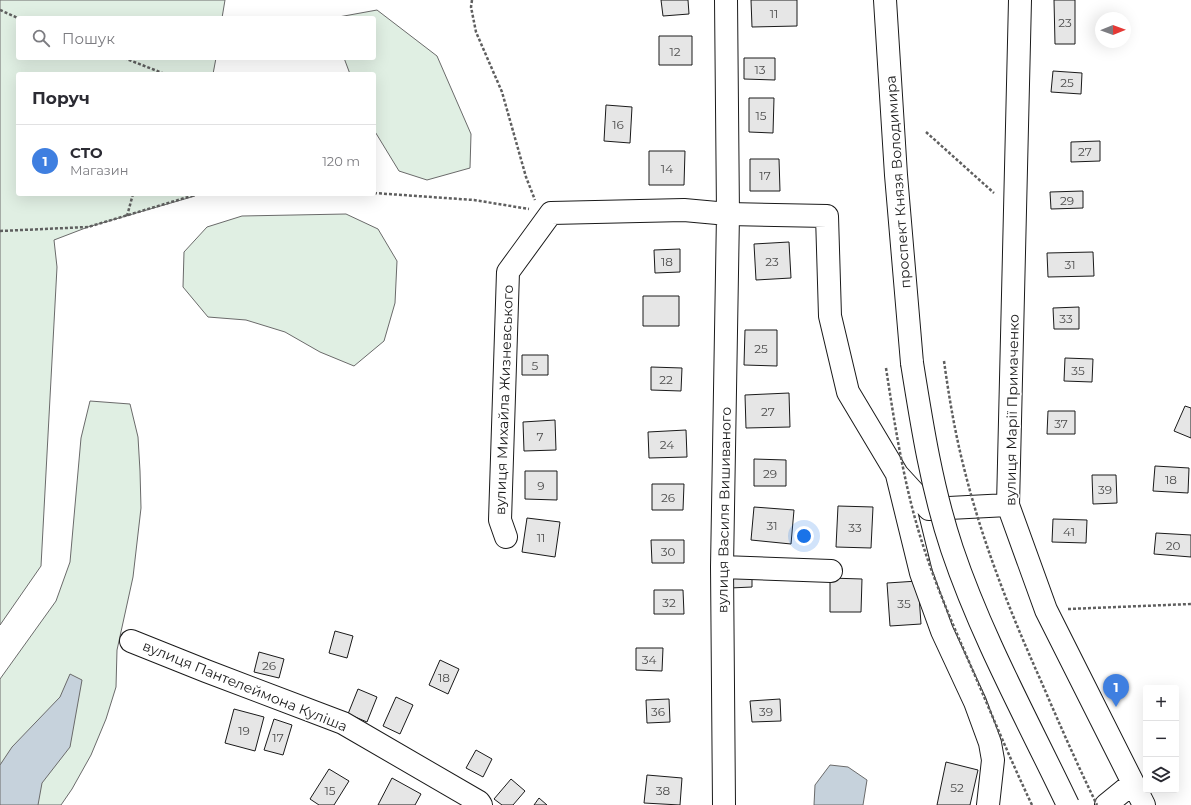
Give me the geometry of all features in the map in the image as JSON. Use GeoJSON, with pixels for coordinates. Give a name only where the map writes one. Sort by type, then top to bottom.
{"type":"FeatureCollection","features":[{"type":"Feature","properties":{"kind":"street","name":"вулиця Василя Вишиваного"},"geometry":{"type":"LineString","coordinates":[[724,805],[722,567],[728,214],[726,0]]}},
{"type":"Feature","properties":{"kind":"street","name":"проспект Князя Володимира"},"geometry":{"type":"LineString","coordinates":[[885,0],[896,175],[912,363],[921,423],[933,484],[952,549],[979,621],[1068,805]]}},
{"type":"Feature","properties":{"kind":"street","name":"вулиця Марії Примаченко"},"geometry":{"type":"LineString","coordinates":[[1020,0],[1008,504],[1046,610],[1144,805]]}},
{"type":"Feature","properties":{"kind":"street"},"geometry":{"type":"LineString","coordinates":[[551,214],[684,210],[728,214],[827,216],[830,316],[848,392],[897,474],[929,509],[1008,504]]}},
{"type":"Feature","properties":{"kind":"street","name":"вулиця Михайла Жизневського"},"geometry":{"type":"LineString","coordinates":[[506,537],[500,520],[508,272],[551,214]]}},
{"type":"Feature","properties":{"kind":"street"},"geometry":{"type":"LineString","coordinates":[[897,474],[921,573],[942,631],[976,702],[990,743],[993,760],[988,805]]}},
{"type":"Feature","properties":{"kind":"street"},"geometry":{"type":"LineString","coordinates":[[722,567],[831,571]]}},
{"type":"Feature","properties":{"kind":"street","name":"вулиця Пантелеймона Куліша"},"geometry":{"type":"LineString","coordinates":[[131,641],[343,723],[481,805]]}},
{"type":"Feature","properties":{"kind":"street"},"geometry":{"type":"LineString","coordinates":[[1106,805],[1133,783]]}},
{"type":"Feature","properties":{"kind":"path"},"geometry":{"type":"LineString","coordinates":[[472,0],[471,7],[476,32],[502,92],[533,199],[551,214]]}},
{"type":"Feature","properties":{"kind":"path"},"geometry":{"type":"LineString","coordinates":[[0,10],[16,17]]}},
{"type":"Feature","properties":{"kind":"path"},"geometry":{"type":"LineString","coordinates":[[129,60],[160,72]]}},
{"type":"Feature","properties":{"kind":"path"},"geometry":{"type":"LineString","coordinates":[[926,132],[1016,212]]}},
{"type":"Feature","properties":{"kind":"path"},"geometry":{"type":"LineString","coordinates":[[376,193],[474,200],[551,214]]}},
{"type":"Feature","properties":{"kind":"path"},"geometry":{"type":"LineString","coordinates":[[127,216],[132,196]]}},
{"type":"Feature","properties":{"kind":"path"},"geometry":{"type":"LineString","coordinates":[[0,231],[88,227],[192,196]]}},
{"type":"Feature","properties":{"kind":"path"},"geometry":{"type":"LineString","coordinates":[[944,361],[956,436],[964,470],[988,551],[1011,613],[1071,750],[1097,805]]}},
{"type":"Feature","properties":{"kind":"path"},"geometry":{"type":"LineString","coordinates":[[1046,610],[1191,604]]}},
{"type":"Feature","properties":{"kind":"green space"},"geometry":{"type":"Polygon","coordinates":[[[0,0],[225,0],[222,16],[16,16],[16,60],[216,60],[213,72],[16,72],[16,196],[195,196],[88,227],[54,240],[57,267],[41,566],[0,625],[0,0]]]}},
{"type":"Feature","properties":{"kind":"green space"},"geometry":{"type":"Polygon","coordinates":[[[377,10],[437,56],[471,134],[470,168],[427,180],[399,171],[376,133],[376,72],[349,72],[345,60],[376,60],[376,16],[344,16],[377,10]]]}},
{"type":"Feature","properties":{"kind":"green space"},"geometry":{"type":"Polygon","coordinates":[[[346,214],[378,229],[397,261],[395,303],[384,341],[354,366],[320,352],[285,332],[246,320],[208,317],[183,287],[184,252],[207,227],[242,216],[346,214]]]}},
{"type":"Feature","properties":{"kind":"green space"},"geometry":{"type":"Polygon","coordinates":[[[90,401],[130,404],[138,437],[141,508],[133,577],[117,650],[116,687],[106,719],[91,755],[72,789],[61,805],[0,805],[0,679],[56,601],[70,562],[81,438],[90,401]]]}},
{"type":"Feature","properties":{"kind":"shaded area"},"geometry":{"type":"Polygon","coordinates":[[[70,674],[82,680],[70,747],[42,783],[38,805],[0,805],[0,765],[12,747],[60,697],[70,674]]]}},
{"type":"Feature","properties":{"kind":"shaded area"},"geometry":{"type":"Polygon","coordinates":[[[830,765],[848,767],[867,780],[863,805],[814,805],[815,785],[830,765]]]}},
{"type":"Feature","properties":{"kind":"building"},"geometry":{"type":"Polygon","coordinates":[[[661,0],[688,0],[689,14],[663,16],[661,0]]]}},
{"type":"Feature","properties":{"kind":"building"},"geometry":{"type":"Polygon","coordinates":[[[751,0],[797,0],[797,26],[752,27],[751,0]]]}},
{"type":"Feature","properties":{"kind":"building"},"geometry":{"type":"Polygon","coordinates":[[[1054,0],[1075,0],[1075,44],[1055,44],[1054,0]]]}},
{"type":"Feature","properties":{"kind":"building"},"geometry":{"type":"Polygon","coordinates":[[[659,36],[692,36],[692,65],[659,65],[659,36]]]}},
{"type":"Feature","properties":{"kind":"building"},"geometry":{"type":"Polygon","coordinates":[[[744,58],[775,58],[775,80],[744,79],[744,58]]]}},
{"type":"Feature","properties":{"kind":"building"},"geometry":{"type":"Polygon","coordinates":[[[1053,71],[1082,73],[1081,94],[1051,92],[1053,71]]]}},
{"type":"Feature","properties":{"kind":"building"},"geometry":{"type":"Polygon","coordinates":[[[749,98],[774,98],[773,133],[749,132],[749,98]]]}},
{"type":"Feature","properties":{"kind":"building"},"geometry":{"type":"Polygon","coordinates":[[[606,105],[632,107],[630,143],[604,141],[606,105]]]}},
{"type":"Feature","properties":{"kind":"building"},"geometry":{"type":"Polygon","coordinates":[[[1100,141],[1100,161],[1071,162],[1071,142],[1100,141]]]}},
{"type":"Feature","properties":{"kind":"building"},"geometry":{"type":"Polygon","coordinates":[[[649,151],[685,151],[684,185],[649,185],[649,151]]]}},
{"type":"Feature","properties":{"kind":"building"},"geometry":{"type":"Polygon","coordinates":[[[750,159],[779,159],[780,191],[750,191],[750,159]]]}},
{"type":"Feature","properties":{"kind":"building"},"geometry":{"type":"Polygon","coordinates":[[[1083,191],[1083,208],[1051,209],[1050,192],[1083,191]]]}},
{"type":"Feature","properties":{"kind":"building"},"geometry":{"type":"Polygon","coordinates":[[[789,242],[791,278],[756,280],[754,244],[789,242]]]}},
{"type":"Feature","properties":{"kind":"building"},"geometry":{"type":"Polygon","coordinates":[[[680,249],[680,272],[655,273],[654,250],[680,249]]]}},
{"type":"Feature","properties":{"kind":"building"},"geometry":{"type":"Polygon","coordinates":[[[1093,252],[1094,276],[1048,277],[1047,253],[1093,252]]]}},
{"type":"Feature","properties":{"kind":"building"},"geometry":{"type":"Polygon","coordinates":[[[643,296],[679,296],[679,326],[643,326],[643,296]]]}},
{"type":"Feature","properties":{"kind":"building"},"geometry":{"type":"Polygon","coordinates":[[[1079,307],[1079,329],[1054,329],[1053,308],[1079,307]]]}},
{"type":"Feature","properties":{"kind":"building"},"geometry":{"type":"Polygon","coordinates":[[[745,330],[777,330],[777,366],[744,365],[745,330]]]}},
{"type":"Feature","properties":{"kind":"building"},"geometry":{"type":"Polygon","coordinates":[[[522,355],[548,355],[548,375],[522,375],[522,355]]]}},
{"type":"Feature","properties":{"kind":"building"},"geometry":{"type":"Polygon","coordinates":[[[1065,358],[1093,359],[1092,382],[1064,381],[1065,358]]]}},
{"type":"Feature","properties":{"kind":"building"},"geometry":{"type":"Polygon","coordinates":[[[651,367],[682,368],[681,391],[651,390],[651,367]]]}},
{"type":"Feature","properties":{"kind":"building"},"geometry":{"type":"Polygon","coordinates":[[[789,393],[790,427],[746,428],[745,395],[789,393]]]}},
{"type":"Feature","properties":{"kind":"building"},"geometry":{"type":"Polygon","coordinates":[[[1185,406],[1191,408],[1191,438],[1174,431],[1185,406]]]}},
{"type":"Feature","properties":{"kind":"building"},"geometry":{"type":"Polygon","coordinates":[[[1048,411],[1075,411],[1075,434],[1047,434],[1048,411]]]}},
{"type":"Feature","properties":{"kind":"building"},"geometry":{"type":"Polygon","coordinates":[[[555,420],[556,450],[524,451],[523,422],[555,420]]]}},
{"type":"Feature","properties":{"kind":"building"},"geometry":{"type":"Polygon","coordinates":[[[686,430],[687,457],[649,458],[648,432],[686,430]]]}},
{"type":"Feature","properties":{"kind":"building"},"geometry":{"type":"Polygon","coordinates":[[[754,459],[786,460],[786,486],[754,486],[754,459]]]}},
{"type":"Feature","properties":{"kind":"building"},"geometry":{"type":"Polygon","coordinates":[[[1155,466],[1189,468],[1188,493],[1153,491],[1155,466]]]}},
{"type":"Feature","properties":{"kind":"building"},"geometry":{"type":"Polygon","coordinates":[[[525,471],[557,471],[557,500],[525,499],[525,471]]]}},
{"type":"Feature","properties":{"kind":"building"},"geometry":{"type":"Polygon","coordinates":[[[1092,475],[1116,475],[1117,503],[1093,504],[1092,475]]]}},
{"type":"Feature","properties":{"kind":"building"},"geometry":{"type":"Polygon","coordinates":[[[652,484],[684,484],[683,510],[652,510],[652,484]]]}},
{"type":"Feature","properties":{"kind":"building"},"geometry":{"type":"Polygon","coordinates":[[[838,506],[873,507],[871,548],[836,547],[838,506]]]}},
{"type":"Feature","properties":{"kind":"building"},"geometry":{"type":"Polygon","coordinates":[[[754,507],[794,510],[791,544],[751,540],[754,507]]]}},
{"type":"Feature","properties":{"kind":"building"},"geometry":{"type":"Polygon","coordinates":[[[527,518],[560,522],[555,557],[522,552],[527,518]]]}},
{"type":"Feature","properties":{"kind":"building"},"geometry":{"type":"Polygon","coordinates":[[[1053,519],[1087,520],[1086,543],[1052,542],[1053,519]]]}},
{"type":"Feature","properties":{"kind":"building"},"geometry":{"type":"Polygon","coordinates":[[[1156,533],[1191,535],[1191,557],[1154,554],[1156,533]]]}},
{"type":"Feature","properties":{"kind":"building"},"geometry":{"type":"Polygon","coordinates":[[[651,540],[684,540],[684,563],[652,563],[651,540]]]}},
{"type":"Feature","properties":{"kind":"building"},"geometry":{"type":"Polygon","coordinates":[[[730,575],[752,575],[752,587],[730,588],[730,575]]]}},
{"type":"Feature","properties":{"kind":"building"},"geometry":{"type":"Polygon","coordinates":[[[830,578],[862,579],[861,612],[830,612],[830,578]]]}},
{"type":"Feature","properties":{"kind":"building"},"geometry":{"type":"Polygon","coordinates":[[[918,581],[921,624],[890,626],[887,583],[918,581]]]}},
{"type":"Feature","properties":{"kind":"building"},"geometry":{"type":"Polygon","coordinates":[[[654,590],[683,590],[684,614],[654,614],[654,590]]]}},
{"type":"Feature","properties":{"kind":"building"},"geometry":{"type":"Polygon","coordinates":[[[335,631],[353,636],[347,658],[329,653],[335,631]]]}},
{"type":"Feature","properties":{"kind":"building"},"geometry":{"type":"Polygon","coordinates":[[[636,648],[663,648],[662,671],[636,670],[636,648]]]}},
{"type":"Feature","properties":{"kind":"building"},"geometry":{"type":"Polygon","coordinates":[[[259,652],[284,659],[279,678],[254,672],[259,652]]]}},
{"type":"Feature","properties":{"kind":"building"},"geometry":{"type":"Polygon","coordinates":[[[440,660],[459,669],[448,694],[429,685],[440,660]]]}},
{"type":"Feature","properties":{"kind":"building"},"geometry":{"type":"Polygon","coordinates":[[[358,689],[377,697],[367,722],[348,714],[358,689]]]}},
{"type":"Feature","properties":{"kind":"building"},"geometry":{"type":"Polygon","coordinates":[[[396,697],[413,705],[400,734],[383,726],[396,697]]]}},
{"type":"Feature","properties":{"kind":"building"},"geometry":{"type":"Polygon","coordinates":[[[669,699],[670,722],[647,723],[646,700],[669,699]]]}},
{"type":"Feature","properties":{"kind":"building"},"geometry":{"type":"Polygon","coordinates":[[[780,699],[781,721],[752,722],[750,701],[780,699]]]}},
{"type":"Feature","properties":{"kind":"building"},"geometry":{"type":"Polygon","coordinates":[[[234,709],[264,717],[255,751],[225,743],[234,709]]]}},
{"type":"Feature","properties":{"kind":"building"},"geometry":{"type":"Polygon","coordinates":[[[274,719],[292,725],[283,755],[264,750],[274,719]]]}},
{"type":"Feature","properties":{"kind":"building"},"geometry":{"type":"Polygon","coordinates":[[[476,750],[492,759],[483,777],[466,768],[476,750]]]}},
{"type":"Feature","properties":{"kind":"building"},"geometry":{"type":"Polygon","coordinates":[[[946,762],[978,770],[970,805],[937,805],[946,762]]]}},
{"type":"Feature","properties":{"kind":"building"},"geometry":{"type":"Polygon","coordinates":[[[329,769],[349,781],[334,805],[319,805],[310,799],[329,769]]]}},
{"type":"Feature","properties":{"kind":"building"},"geometry":{"type":"Polygon","coordinates":[[[647,775],[682,778],[680,805],[644,803],[647,775]]]}},
{"type":"Feature","properties":{"kind":"building"},"geometry":{"type":"Polygon","coordinates":[[[392,778],[421,794],[415,805],[378,805],[392,778]]]}},
{"type":"Feature","properties":{"kind":"building"},"geometry":{"type":"Polygon","coordinates":[[[511,779],[525,791],[513,805],[502,805],[494,799],[511,779]]]}},
{"type":"Feature","properties":{"kind":"building"},"geometry":{"type":"Polygon","coordinates":[[[539,798],[547,805],[534,805],[539,798]]]}},
{"type":"Feature","properties":{"kind":"place","name":"СТО"},"geometry":{"type":"Point","coordinates":[1116,707]}}]}
